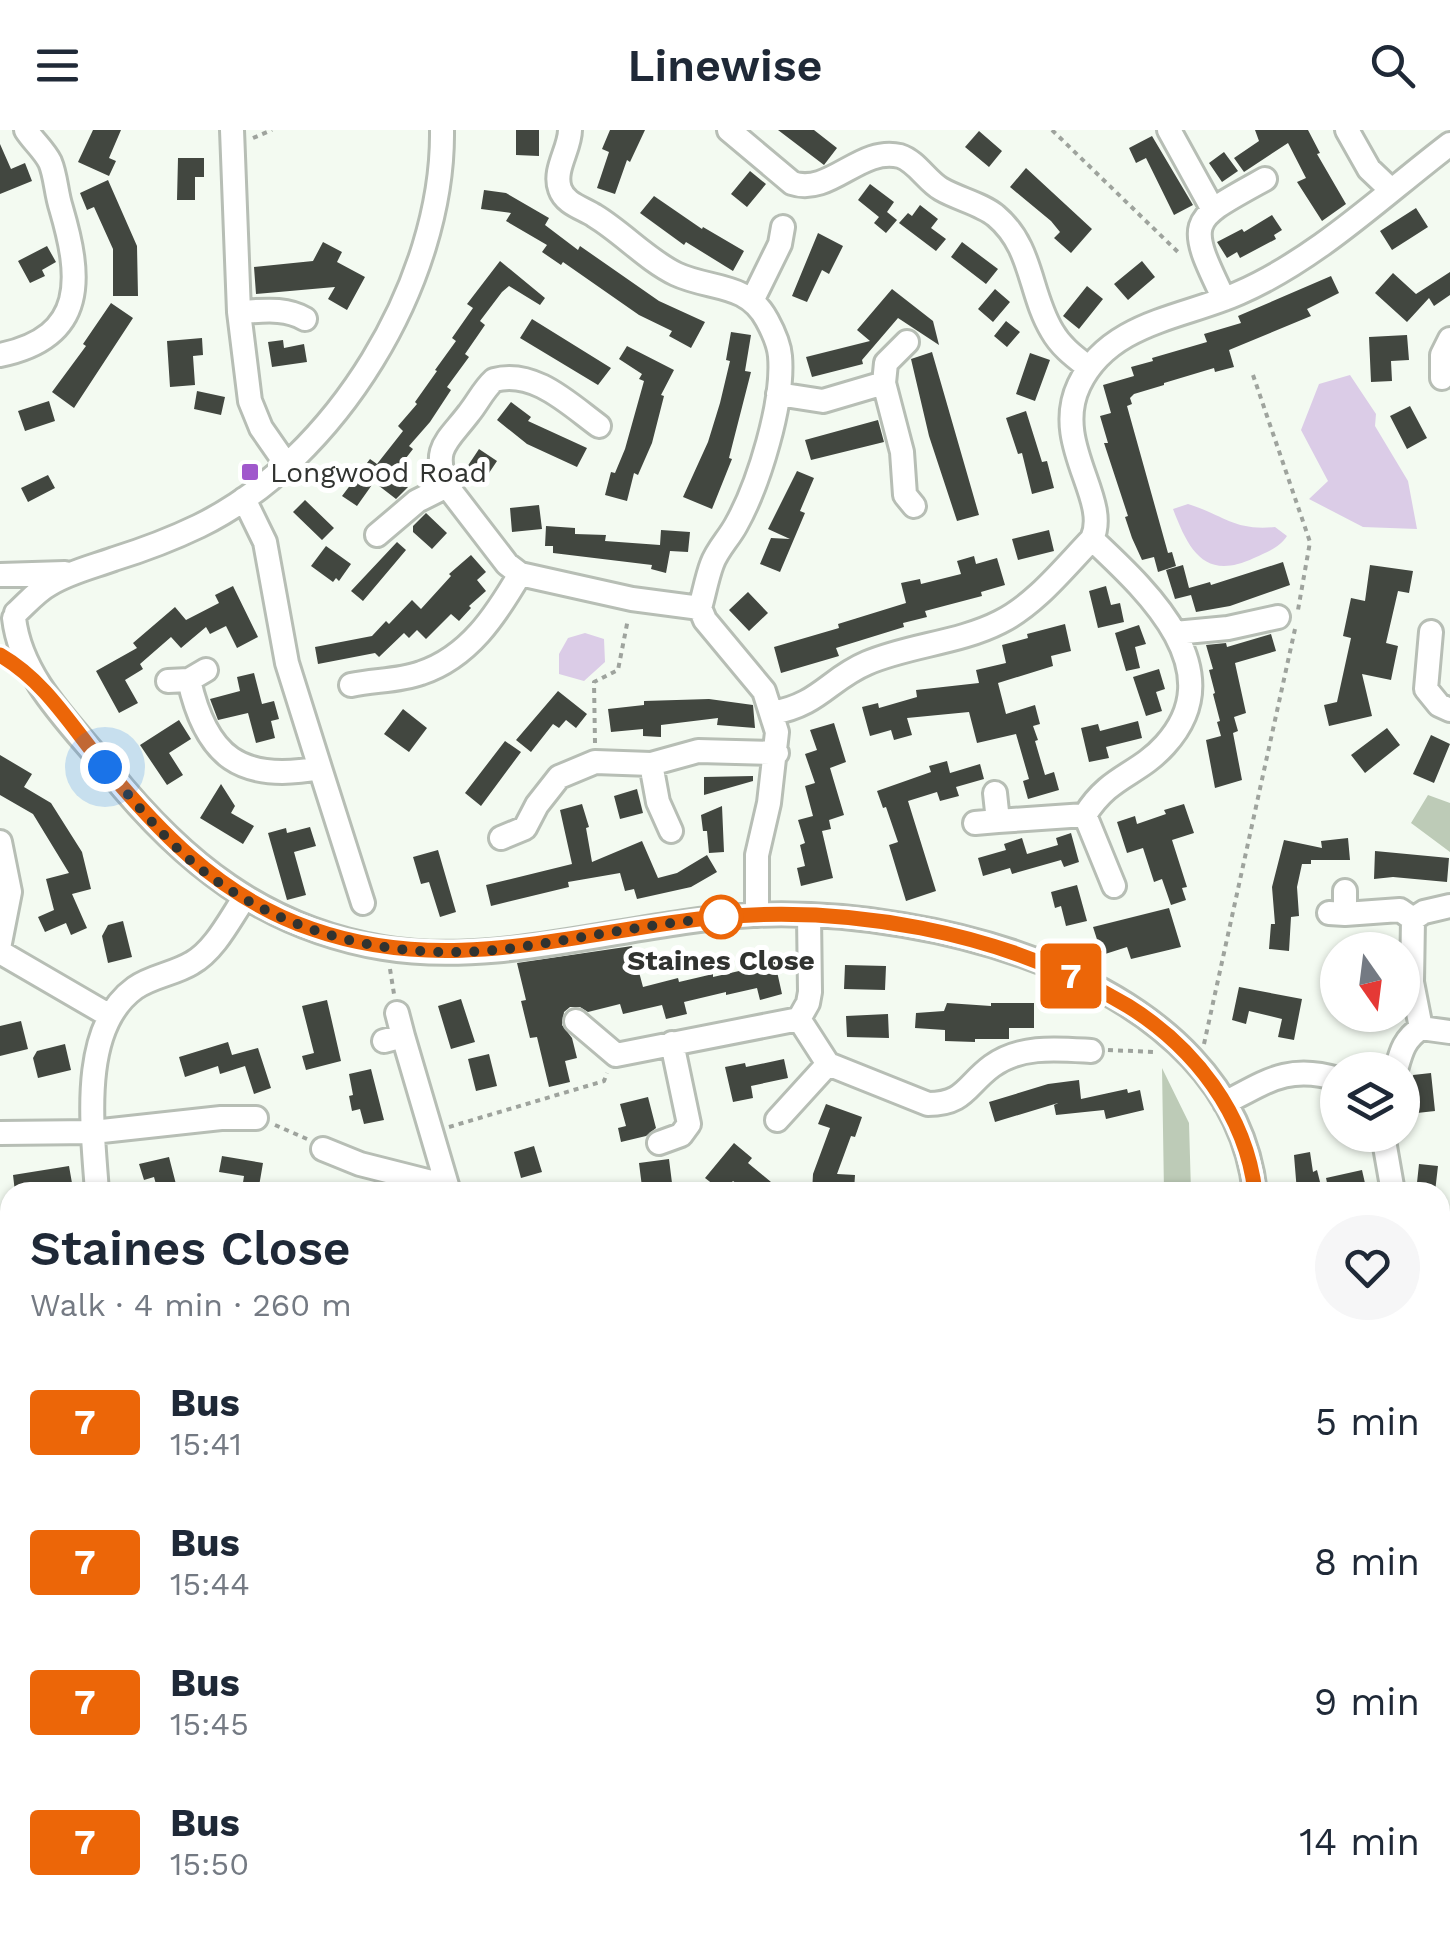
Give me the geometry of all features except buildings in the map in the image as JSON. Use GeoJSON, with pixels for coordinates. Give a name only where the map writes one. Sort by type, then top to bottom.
{"type":"FeatureCollection","features":[{"type":"Feature","properties":{"kind":"street"},"geometry":{"type":"LineString","coordinates":[[0,355],[32,345],[61,321],[73,299],[76,274],[73,246],[51,164],[26,130]]}},
{"type":"Feature","properties":{"kind":"street"},"geometry":{"type":"LineString","coordinates":[[232,130],[240,312],[254,415],[286,464]]}},
{"type":"Feature","properties":{"kind":"street"},"geometry":{"type":"LineString","coordinates":[[10,622],[36,594],[74,572],[156,544],[200,525],[244,499],[320,430],[357,382],[414,281],[432,222],[442,130]]}},
{"type":"Feature","properties":{"kind":"street"},"geometry":{"type":"LineString","coordinates":[[570,130],[558,187],[567,200],[595,215],[674,273],[703,284],[737,290],[753,299],[774,335],[780,356],[778,394],[757,474],[738,522],[712,563],[700,608],[705,620],[764,691],[777,732],[777,753],[757,855],[757,915]]}},
{"type":"Feature","properties":{"kind":"street"},"geometry":{"type":"LineString","coordinates":[[729,130],[792,182],[805,187],[898,146],[906,159],[937,187],[993,212],[1010,230],[1024,252],[1050,329],[1066,350],[1090,368]]}},
{"type":"Feature","properties":{"kind":"street"},"geometry":{"type":"LineString","coordinates":[[1169,130],[1212,208]]}},
{"type":"Feature","properties":{"kind":"street"},"geometry":{"type":"LineString","coordinates":[[1348,130],[1369,169],[1390,190]]}},
{"type":"Feature","properties":{"kind":"street"},"geometry":{"type":"LineString","coordinates":[[772,714],[822,695],[863,664],[996,625],[1029,603],[1092,539],[1096,530],[1095,510],[1071,440],[1071,414],[1078,387],[1090,368],[1141,326],[1224,299],[1280,271],[1390,190],[1446,155]]}},
{"type":"Feature","properties":{"kind":"street"},"geometry":{"type":"LineString","coordinates":[[1224,299],[1200,249],[1200,226],[1212,208],[1265,179]]}},
{"type":"Feature","properties":{"kind":"street"},"geometry":{"type":"LineString","coordinates":[[753,299],[780,244],[783,228]]}},
{"type":"Feature","properties":{"kind":"street"},"geometry":{"type":"LineString","coordinates":[[240,312],[294,312],[305,319]]}},
{"type":"Feature","properties":{"kind":"street"},"geometry":{"type":"LineString","coordinates":[[1442,378],[1442,354],[1450,339]]}},
{"type":"Feature","properties":{"kind":"street"},"geometry":{"type":"LineString","coordinates":[[907,342],[891,356],[883,377],[902,452],[905,495],[915,507]]}},
{"type":"Feature","properties":{"kind":"street"},"geometry":{"type":"LineString","coordinates":[[778,394],[823,401],[883,377]]}},
{"type":"Feature","properties":{"kind":"street"},"geometry":{"type":"LineString","coordinates":[[599,426],[528,380],[494,380],[444,442],[440,457],[447,486],[507,564],[520,574],[632,599],[700,608]]}},
{"type":"Feature","properties":{"kind":"street"},"geometry":{"type":"LineString","coordinates":[[377,534],[417,501],[447,486]]}},
{"type":"Feature","properties":{"kind":"street"},"geometry":{"type":"LineString","coordinates":[[244,499],[265,542],[287,663],[362,903]]}},
{"type":"Feature","properties":{"kind":"street"},"geometry":{"type":"LineString","coordinates":[[995,793],[987,822],[1085,815],[1106,787],[1153,757],[1177,730],[1184,714],[1188,663],[1175,633],[1145,589],[1092,539]]}},
{"type":"Feature","properties":{"kind":"street"},"geometry":{"type":"LineString","coordinates":[[0,577],[74,572]]}},
{"type":"Feature","properties":{"kind":"street"},"geometry":{"type":"LineString","coordinates":[[351,685],[409,676],[448,661],[490,622],[520,574]]}},
{"type":"Feature","properties":{"kind":"street"},"geometry":{"type":"LineString","coordinates":[[0,577],[15,594],[10,622],[34,679],[126,792],[182,852],[245,898],[312,929],[350,941],[432,952],[510,948],[668,923],[757,915],[868,920],[924,930],[1044,964],[1095,986],[1144,1016],[1200,1066],[1225,1103],[1241,1136],[1252,1182]]}},
{"type":"Feature","properties":{"kind":"street"},"geometry":{"type":"LineString","coordinates":[[1175,633],[1228,628],[1278,616]]}},
{"type":"Feature","properties":{"kind":"street"},"geometry":{"type":"LineString","coordinates":[[1431,632],[1426,689],[1439,705],[1450,710]]}},
{"type":"Feature","properties":{"kind":"street"},"geometry":{"type":"LineString","coordinates":[[0,654],[34,679]]}},
{"type":"Feature","properties":{"kind":"street"},"geometry":{"type":"LineString","coordinates":[[188,677],[200,720],[220,751],[235,762],[270,773],[320,768]]}},
{"type":"Feature","properties":{"kind":"street"},"geometry":{"type":"LineString","coordinates":[[502,838],[525,828],[559,777],[595,762],[652,764],[698,750],[777,753]]}},
{"type":"Feature","properties":{"kind":"street"},"geometry":{"type":"LineString","coordinates":[[652,764],[658,802],[671,831]]}},
{"type":"Feature","properties":{"kind":"street"},"geometry":{"type":"LineString","coordinates":[[1085,815],[1116,890]]}},
{"type":"Feature","properties":{"kind":"street"},"geometry":{"type":"LineString","coordinates":[[0,842],[10,892],[0,944]]}},
{"type":"Feature","properties":{"kind":"street"},"geometry":{"type":"LineString","coordinates":[[97,1182],[92,1132],[96,1060],[110,1016],[122,998],[138,986],[188,966],[203,955],[245,898]]}},
{"type":"Feature","properties":{"kind":"street"},"geometry":{"type":"LineString","coordinates":[[1340,906],[1400,910],[1413,918]]}},
{"type":"Feature","properties":{"kind":"street"},"geometry":{"type":"LineString","coordinates":[[1413,918],[1450,906]]}},
{"type":"Feature","properties":{"kind":"street"},"geometry":{"type":"LineString","coordinates":[[576,1021],[616,1055],[798,1019],[805,1011],[810,992],[810,916]]}},
{"type":"Feature","properties":{"kind":"street"},"geometry":{"type":"LineString","coordinates":[[1401,1052],[1410,1035],[1440,1034],[1412,982],[1413,918]]}},
{"type":"Feature","properties":{"kind":"street"},"geometry":{"type":"LineString","coordinates":[[0,952],[110,1016]]}},
{"type":"Feature","properties":{"kind":"street"},"geometry":{"type":"LineString","coordinates":[[798,1019],[828,1064],[928,1104],[958,1099],[993,1066],[1019,1053],[1046,1048],[1091,1051]]}},
{"type":"Feature","properties":{"kind":"street"},"geometry":{"type":"LineString","coordinates":[[395,1030],[446,1182]]}},
{"type":"Feature","properties":{"kind":"street"},"geometry":{"type":"LineString","coordinates":[[659,1143],[681,1135],[690,1124],[672,1043]]}},
{"type":"Feature","properties":{"kind":"street"},"geometry":{"type":"LineString","coordinates":[[775,1127],[828,1064]]}},
{"type":"Feature","properties":{"kind":"street"},"geometry":{"type":"LineString","coordinates":[[1225,1103],[1274,1078],[1294,1072],[1320,1074]]}},
{"type":"Feature","properties":{"kind":"street"},"geometry":{"type":"LineString","coordinates":[[0,1133],[92,1132],[256,1118]]}},
{"type":"Feature","properties":{"kind":"street"},"geometry":{"type":"LineString","coordinates":[[323,1149],[423,1182]]}},
{"type":"Feature","properties":{"kind":"street"},"geometry":{"type":"LineString","coordinates":[[1386,1152],[1392,1182]]}},
{"type":"Feature","properties":{"kind":"path"},"geometry":{"type":"LineString","coordinates":[[1052,130],[1190,263]]}},
{"type":"Feature","properties":{"kind":"path"},"geometry":{"type":"LineString","coordinates":[[1200,1066],[1287,678],[1310,542],[1253,374]]}},
{"type":"Feature","properties":{"kind":"path"},"geometry":{"type":"LineString","coordinates":[[595,762],[594,682],[618,670],[632,599]]}},
{"type":"Feature","properties":{"kind":"path"},"geometry":{"type":"LineString","coordinates":[[390,969],[395,1030]]}},
{"type":"Feature","properties":{"kind":"path"},"geometry":{"type":"LineString","coordinates":[[1091,1051],[1157,1052],[1176,1042]]}},
{"type":"Feature","properties":{"kind":"path"},"geometry":{"type":"LineString","coordinates":[[430,1132],[604,1081],[616,1055]]}},
{"type":"Feature","properties":{"kind":"path"},"geometry":{"type":"LineString","coordinates":[[256,1118],[323,1149]]}},
{"type":"Feature","properties":{"kind":"green space"},"geometry":{"type":"Polygon","coordinates":[[[1428,795],[1450,803],[1450,852],[1411,823],[1428,795]]]}},
{"type":"Feature","properties":{"kind":"green space"},"geometry":{"type":"Polygon","coordinates":[[[1162,1068],[1189,1123],[1191,1182],[1164,1182],[1162,1068]]]}},
{"type":"Feature","properties":{"kind":"shaded area"},"geometry":{"type":"Polygon","coordinates":[[[1350,375],[1376,414],[1375,426],[1408,481],[1417,529],[1363,527],[1309,499],[1328,481],[1301,430],[1319,384],[1350,375]]]}},
{"type":"Feature","properties":{"kind":"shaded area"},"geometry":{"type":"Polygon","coordinates":[[[1188,504],[1249,527],[1275,527],[1287,536],[1254,558],[1223,566],[1211,564],[1193,549],[1173,509],[1188,504]]]}},
{"type":"Feature","properties":{"kind":"shaded area"},"geometry":{"type":"Polygon","coordinates":[[[585,633],[604,639],[605,662],[584,681],[559,674],[559,654],[568,638],[585,633]]]}},
{"type":"Feature","properties":{"kind":"bus line","name":"7"},"geometry":{"type":"LineString","coordinates":[[0,655],[34,679],[126,792],[182,852],[218,880],[275,914],[350,941],[416,952],[510,948],[704,918],[757,915],[868,920],[985,944],[1095,986],[1144,1016],[1176,1042],[1200,1066],[1225,1103],[1241,1136],[1254,1182]]}},
{"type":"Feature","properties":{"kind":"place","name":"Longwood Road"},"geometry":{"type":"Point","coordinates":[250,472]}},
{"type":"Feature","properties":{"kind":"place","name":"Staines Close"},"geometry":{"type":"Point","coordinates":[721,917]}},
{"type":"Feature","properties":{"kind":"route"},"geometry":{"type":"LineString","coordinates":[[105,767],[182,852],[218,880],[275,914],[350,941],[447,953],[730,917],[721,917]]}}]}
